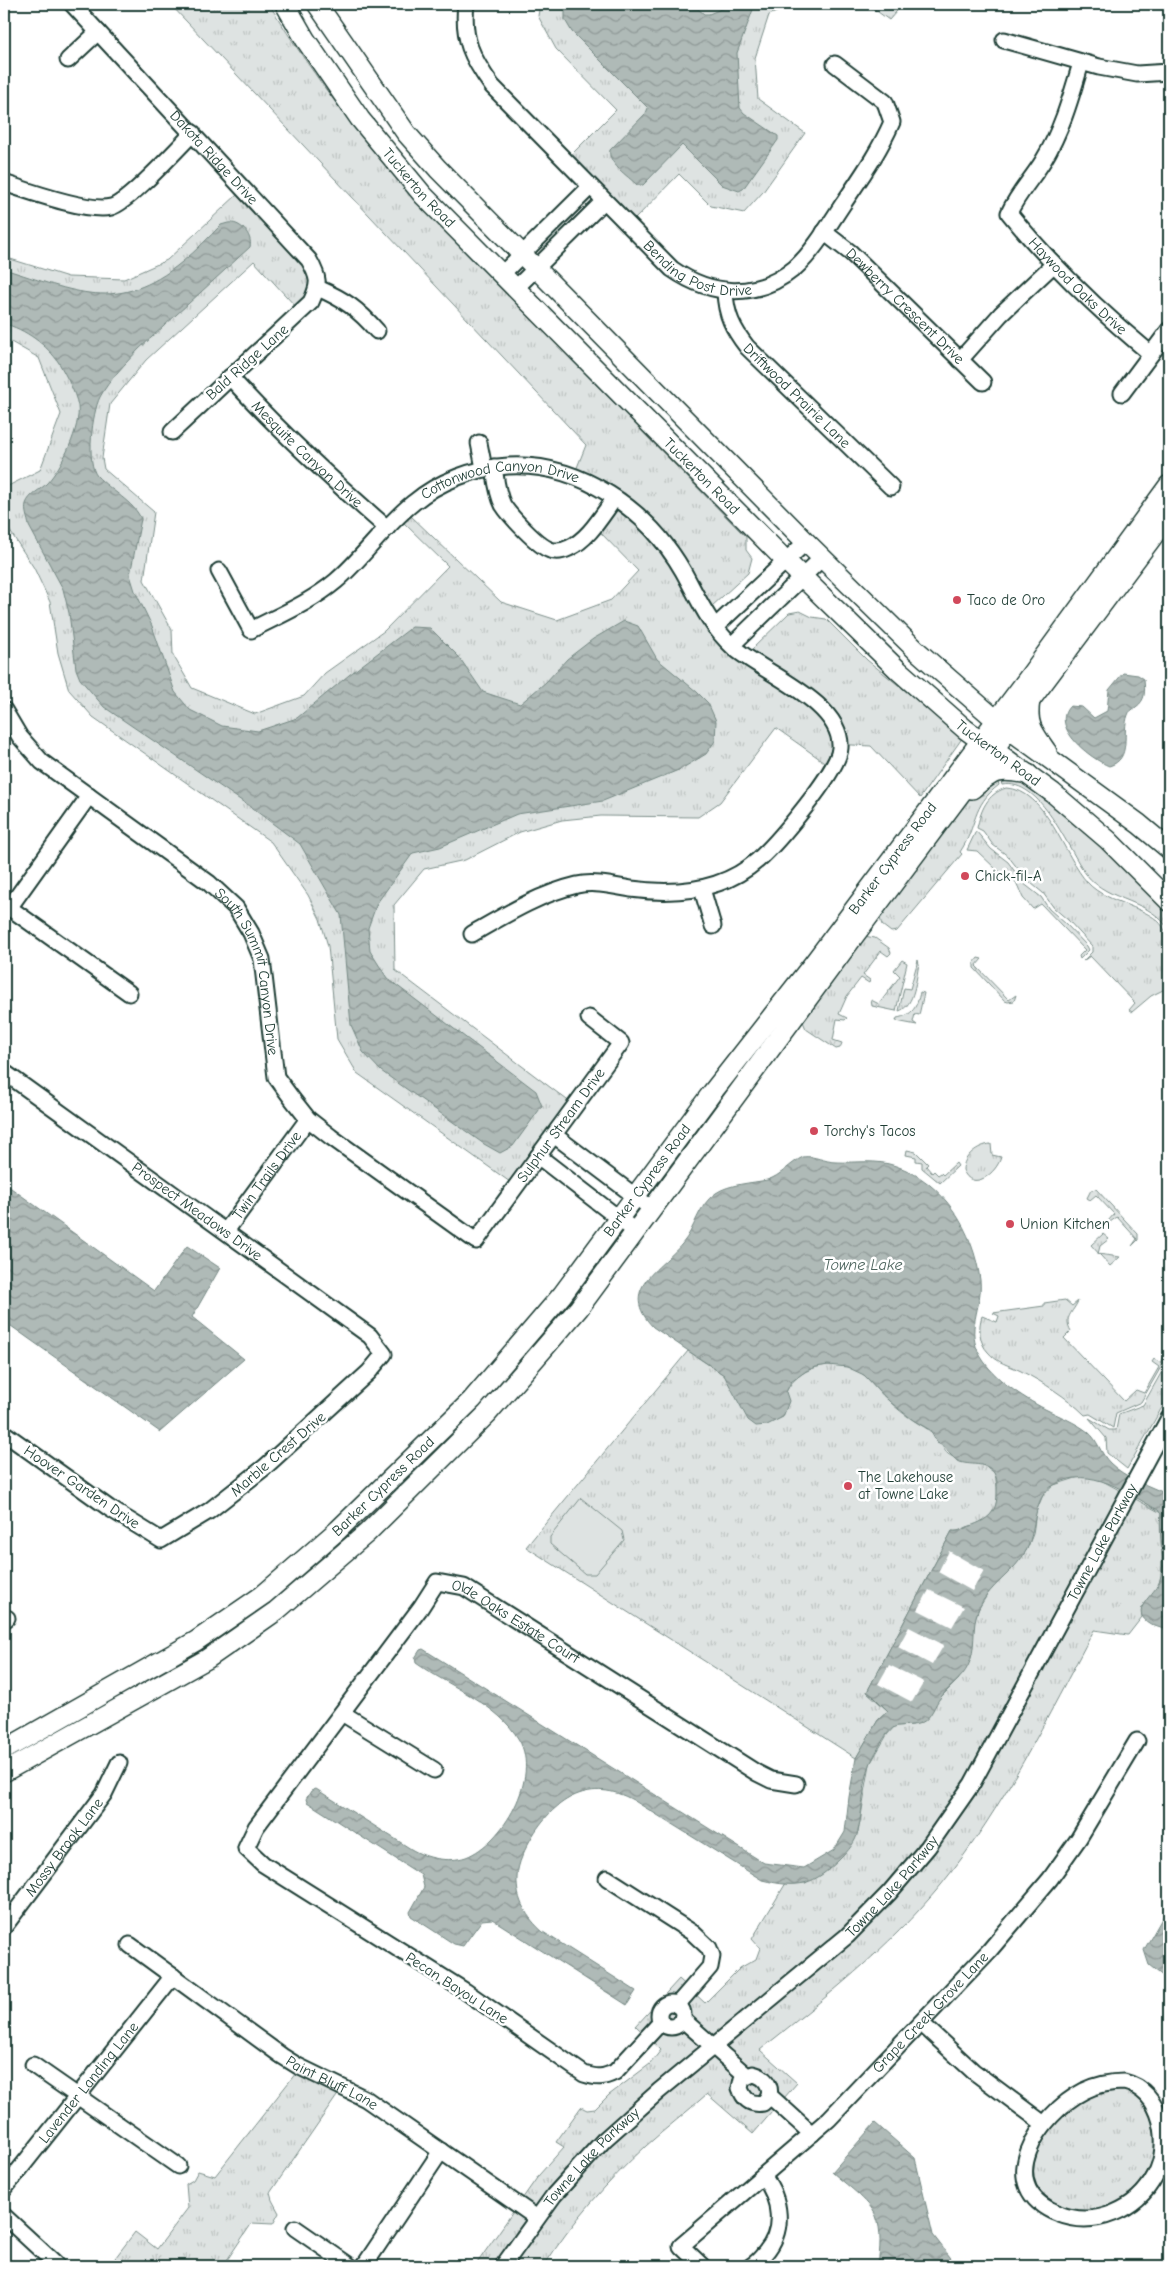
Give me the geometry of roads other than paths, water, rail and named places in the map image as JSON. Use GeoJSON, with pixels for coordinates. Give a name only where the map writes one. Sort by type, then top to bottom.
{"type":"FeatureCollection","features":[{"type":"Feature","properties":{"kind":"main road","name":"Tuckerton Road"},"geometry":{"type":"LineString","coordinates":[[285,4],[306,39],[360,119],[423,195],[786,561],[898,670],[986,744],[1029,774],[1108,840],[1169,901]]}},
{"type":"Feature","properties":{"kind":"main road","name":"Tuckerton Road"},"geometry":{"type":"LineString","coordinates":[[318,4],[406,133],[438,170],[822,558],[916,650],[1002,724],[1139,824],[1169,850]]}},
{"type":"Feature","properties":{"kind":"main road","name":"Barker Cypress Road"},"geometry":{"type":"LineString","coordinates":[[4,1750],[196,1641],[263,1594],[338,1530],[472,1400],[562,1295],[711,1094],[1002,724],[1169,485]]}},
{"type":"Feature","properties":{"kind":"main road","name":"Barker Cypress Road"},"geometry":{"type":"LineString","coordinates":[[1002,724],[1030,700],[1169,515]]}},
{"type":"Feature","properties":{"kind":"main road"},"geometry":{"type":"LineString","coordinates":[[1030,700],[1029,724],[1055,763]]}},
{"type":"Feature","properties":{"kind":"main road","name":"Barker Cypress Road"},"geometry":{"type":"LineString","coordinates":[[4,1772],[102,1718],[222,1648],[276,1611],[367,1533],[487,1414],[579,1308],[948,810],[986,744]]}},
{"type":"Feature","properties":{"kind":"main road"},"geometry":{"type":"LineString","coordinates":[[948,810],[989,774],[1011,771],[1029,774]]}},
{"type":"Feature","properties":{"kind":"main road"},"geometry":{"type":"LineString","coordinates":[[789,1023],[784,1016],[814,975],[831,940]]}},
{"type":"Feature","properties":{"kind":"main road"},"geometry":{"type":"LineString","coordinates":[[338,1530],[350,1547]]}},
{"type":"Feature","properties":{"kind":"main road"},"geometry":{"type":"LineString","coordinates":[[91,1700],[102,1718]]}},
{"type":"Feature","properties":{"kind":"street","name":"Dakota Ridge Drive"},"geometry":{"type":"LineString","coordinates":[[72,4],[309,260],[317,275],[318,288]]}},
{"type":"Feature","properties":{"kind":"street","name":"Bending Post Drive"},"geometry":{"type":"LineString","coordinates":[[466,4],[464,23],[468,46],[477,65],[492,86],[672,269],[688,280],[725,292],[753,289],[777,280],[795,268],[824,232],[882,146],[892,122],[885,102],[835,64]]}},
{"type":"Feature","properties":{"kind":"street"},"geometry":{"type":"LineString","coordinates":[[68,60],[98,32]]}},
{"type":"Feature","properties":{"kind":"street"},"geometry":{"type":"LineString","coordinates":[[1004,40],[1081,63],[1137,74],[1169,72]]}},
{"type":"Feature","properties":{"kind":"street","name":"Haywood Oaks Drive"},"geometry":{"type":"LineString","coordinates":[[1081,63],[1061,130],[1042,162],[1016,198],[1009,213],[1054,264],[1100,311],[1151,354]]}},
{"type":"Feature","properties":{"kind":"street"},"geometry":{"type":"LineString","coordinates":[[4,183],[93,208],[113,207],[138,188],[193,133]]}},
{"type":"Feature","properties":{"kind":"street"},"geometry":{"type":"LineString","coordinates":[[502,274],[590,187]]}},
{"type":"Feature","properties":{"kind":"street"},"geometry":{"type":"LineString","coordinates":[[516,288],[604,201]]}},
{"type":"Feature","properties":{"kind":"street"},"geometry":{"type":"LineString","coordinates":[[561,216],[572,220],[575,230]]}},
{"type":"Feature","properties":{"kind":"street"},"geometry":{"type":"LineString","coordinates":[[546,231],[559,245]]}},
{"type":"Feature","properties":{"kind":"street","name":"Dewberry Crescent Drive"},"geometry":{"type":"LineString","coordinates":[[824,232],[851,253],[984,382]]}},
{"type":"Feature","properties":{"kind":"street"},"geometry":{"type":"LineString","coordinates":[[960,360],[1001,314],[1054,264]]}},
{"type":"Feature","properties":{"kind":"street"},"geometry":{"type":"LineString","coordinates":[[318,288],[338,297],[361,312],[377,331]]}},
{"type":"Feature","properties":{"kind":"street","name":"Bald Ridge Lane"},"geometry":{"type":"LineString","coordinates":[[172,432],[311,302],[318,288]]}},
{"type":"Feature","properties":{"kind":"street","name":"Driftwood Prairie Lane"},"geometry":{"type":"LineString","coordinates":[[725,292],[726,310],[733,328],[747,347],[891,487]]}},
{"type":"Feature","properties":{"kind":"street"},"geometry":{"type":"LineString","coordinates":[[1122,393],[1169,330]]}},
{"type":"Feature","properties":{"kind":"street","name":"Mesquite Canyon Drive"},"geometry":{"type":"LineString","coordinates":[[230,377],[270,421],[312,462],[387,528]]}},
{"type":"Feature","properties":{"kind":"street"},"geometry":{"type":"LineString","coordinates":[[479,443],[499,496],[510,514],[544,547],[557,551],[569,548],[584,538],[616,498]]}},
{"type":"Feature","properties":{"kind":"street","name":"Cottonwood Canyon Drive"},"geometry":{"type":"LineString","coordinates":[[219,571],[251,630],[310,599],[334,582],[357,562],[413,502],[458,477],[489,468],[527,466],[564,473],[598,487],[630,509],[668,549],[682,570],[700,606],[723,636],[745,657],[805,693],[828,718],[837,732],[840,747],[836,763],[776,843],[755,863],[733,876],[702,889],[685,892],[657,891],[598,884],[578,885],[530,901],[472,934]]}},
{"type":"Feature","properties":{"kind":"street"},"geometry":{"type":"LineString","coordinates":[[723,636],[742,602],[806,542]]}},
{"type":"Feature","properties":{"kind":"street"},"geometry":{"type":"LineString","coordinates":[[723,636],[758,619],[822,558]]}},
{"type":"Feature","properties":{"kind":"street"},"geometry":{"type":"LineString","coordinates":[[764,582],[779,599]]}},
{"type":"Feature","properties":{"kind":"street"},"geometry":{"type":"LineString","coordinates":[[742,602],[749,612],[758,619]]}},
{"type":"Feature","properties":{"kind":"street","name":"South Summit Canyon Drive"},"geometry":{"type":"LineString","coordinates":[[4,710],[20,737],[42,762],[209,883],[236,908],[251,933],[262,960],[276,1077],[308,1119],[476,1241]]}},
{"type":"Feature","properties":{"kind":"street"},"geometry":{"type":"LineString","coordinates":[[89,796],[6,906],[129,993]]}},
{"type":"Feature","properties":{"kind":"street"},"geometry":{"type":"LineString","coordinates":[[702,889],[712,926]]}},
{"type":"Feature","properties":{"kind":"street","name":"Sulphur Stream Drive"},"geometry":{"type":"LineString","coordinates":[[476,1241],[621,1043],[589,1018]]}},
{"type":"Feature","properties":{"kind":"street","name":"Prospect Meadows Drive"},"geometry":{"type":"LineString","coordinates":[[4,1072],[370,1336],[384,1354]]}},
{"type":"Feature","properties":{"kind":"street","name":"Twin Trails Drive"},"geometry":{"type":"LineString","coordinates":[[226,1232],[308,1119]]}},
{"type":"Feature","properties":{"kind":"street"},"geometry":{"type":"LineString","coordinates":[[554,1135],[652,1209]]}},
{"type":"Feature","properties":{"kind":"street"},"geometry":{"type":"LineString","coordinates":[[538,1156],[635,1231]]}},
{"type":"Feature","properties":{"kind":"street","name":"Marble Crest Drive"},"geometry":{"type":"LineString","coordinates":[[161,1540],[209,1511],[265,1467],[369,1372],[384,1354]]}},
{"type":"Feature","properties":{"kind":"street","name":"Towne Lake Parkway"},"geometry":{"type":"LineString","coordinates":[[503,2266],[537,2218],[578,2167],[604,2140],[631,2115],[847,1936],[889,1893],[928,1847],[972,1784],[1169,1418]]}},
{"type":"Feature","properties":{"kind":"street","name":"Hoover Garden Drive"},"geometry":{"type":"LineString","coordinates":[[4,1433],[109,1508],[161,1540]]}},
{"type":"Feature","properties":{"kind":"street","name":"Olde Oaks Estate Court"},"geometry":{"type":"LineString","coordinates":[[246,1848],[256,1827],[421,1607],[437,1582],[464,1587],[758,1773],[771,1780],[796,1784]]}},
{"type":"Feature","properties":{"kind":"street"},"geometry":{"type":"LineString","coordinates":[[342,1713],[434,1770]]}},
{"type":"Feature","properties":{"kind":"street","name":"Grape Creek Grove Lane"},"geometry":{"type":"LineString","coordinates":[[702,2266],[681,2246],[829,2119],[995,1944],[1050,1879],[1079,1838],[1137,1741]]}},
{"type":"Feature","properties":{"kind":"street","name":"Mossy Brook Lane"},"geometry":{"type":"LineString","coordinates":[[4,1927],[104,1794],[119,1763]]}},
{"type":"Feature","properties":{"kind":"street","name":"Pecan Bayou Lane"},"geometry":{"type":"LineString","coordinates":[[246,1848],[263,1864],[465,1991],[584,2074],[596,2078],[605,2077],[615,2072],[661,2022],[660,2012],[663,2007],[672,2003],[679,2017]]}},
{"type":"Feature","properties":{"kind":"street"},"geometry":{"type":"LineString","coordinates":[[606,1878],[703,1941],[709,1948],[712,1956],[710,1967],[679,2017],[661,2022]]}},
{"type":"Feature","properties":{"kind":"street","name":"Paint Bluff Lane"},"geometry":{"type":"LineString","coordinates":[[130,1945],[290,2061],[366,2099],[537,2218]]}},
{"type":"Feature","properties":{"kind":"street","name":"Lavender Landing Lane"},"geometry":{"type":"LineString","coordinates":[[4,2189],[173,1976]]}},
{"type":"Feature","properties":{"kind":"street"},"geometry":{"type":"LineString","coordinates":[[679,2017],[709,2050],[743,2079],[745,2099],[751,2103],[766,2100]]}},
{"type":"Feature","properties":{"kind":"street"},"geometry":{"type":"LineString","coordinates":[[921,2023],[973,2071],[1044,2124]]}},
{"type":"Feature","properties":{"kind":"street"},"geometry":{"type":"LineString","coordinates":[[34,2065],[178,2166]]}},
{"type":"Feature","properties":{"kind":"street"},"geometry":{"type":"LineString","coordinates":[[743,2079],[753,2074],[764,2079],[770,2089],[766,2100]]}},
{"type":"Feature","properties":{"kind":"street"},"geometry":{"type":"LineString","coordinates":[[1108,2083],[1131,2083],[1146,2094],[1160,2118],[1163,2140],[1159,2166],[1155,2176],[1142,2194],[1116,2212],[1093,2219],[1063,2215],[1051,2211],[1034,2199],[1024,2182],[1027,2156],[1032,2142],[1044,2124],[1054,2112],[1085,2090],[1108,2083]]}},
{"type":"Feature","properties":{"kind":"street"},"geometry":{"type":"LineString","coordinates":[[766,2100],[808,2137]]}},
{"type":"Feature","properties":{"kind":"street"},"geometry":{"type":"LineString","coordinates":[[364,2266],[441,2151]]}},
{"type":"Feature","properties":{"kind":"street"},"geometry":{"type":"LineString","coordinates":[[751,2266],[756,2264],[774,2242],[780,2214],[772,2187],[763,2176]]}},
{"type":"Feature","properties":{"kind":"street"},"geometry":{"type":"LineString","coordinates":[[4,2216],[56,2264]]}},
{"type":"Feature","properties":{"kind":"street"},"geometry":{"type":"LineString","coordinates":[[295,2228],[350,2266]]}},
{"type":"Feature","properties":{"kind":"water"},"geometry":{"type":"Polygon","coordinates":[[[565,4],[692,4],[704,14],[709,14],[733,4],[755,4],[737,53],[740,108],[744,113],[778,136],[778,140],[743,189],[739,191],[722,185],[682,145],[643,185],[637,185],[619,169],[612,160],[610,150],[646,113],[648,108],[572,32],[565,20],[565,4]]]}},
{"type":"Feature","properties":{"kind":"water"},"geometry":{"type":"Polygon","coordinates":[[[228,223],[237,224],[245,230],[250,238],[250,247],[139,349],[113,378],[97,404],[91,438],[92,460],[97,476],[128,502],[141,519],[130,575],[135,591],[152,626],[175,692],[190,710],[222,726],[258,731],[297,718],[412,627],[430,628],[459,657],[483,692],[520,704],[546,682],[567,659],[593,639],[624,621],[638,626],[657,659],[708,703],[716,721],[715,741],[706,754],[681,769],[603,801],[517,814],[440,847],[413,853],[377,903],[368,928],[370,951],[387,978],[536,1091],[542,1106],[513,1146],[500,1153],[484,1144],[381,1071],[363,1052],[351,1025],[341,915],[300,844],[252,808],[104,707],[80,679],[76,669],[69,613],[63,589],[29,526],[26,504],[30,497],[44,486],[59,467],[77,425],[78,406],[70,384],[59,363],[49,350],[19,329],[4,324],[4,269],[53,285],[95,294],[137,289],[159,278],[182,262],[221,225],[228,223]]]}},
{"type":"Feature","properties":{"kind":"water"},"geometry":{"type":"Polygon","coordinates":[[[1123,673],[1138,675],[1144,679],[1144,695],[1142,701],[1128,714],[1124,751],[1116,762],[1109,766],[1092,757],[1075,741],[1068,732],[1065,714],[1070,706],[1082,707],[1094,718],[1107,711],[1109,690],[1123,673]]]}},
{"type":"Feature","properties":{"kind":"water","name":"Towne Lake"},"geometry":{"type":"Polygon","coordinates":[[[803,1157],[836,1162],[881,1163],[896,1166],[929,1184],[954,1211],[971,1244],[980,1280],[974,1328],[976,1347],[993,1373],[1027,1399],[1088,1432],[1110,1463],[1116,1468],[1130,1477],[1169,1495],[1169,1630],[1147,1622],[1142,1616],[1141,1611],[1158,1584],[1162,1572],[1161,1514],[1158,1510],[1108,1483],[1095,1479],[1068,1479],[1054,1485],[1042,1497],[1038,1505],[1027,1549],[1016,1565],[982,1601],[976,1617],[971,1659],[965,1671],[941,1697],[925,1721],[915,1725],[894,1727],[885,1737],[875,1754],[868,1772],[857,1835],[843,1856],[822,1875],[805,1883],[796,1884],[762,1880],[633,1800],[618,1793],[589,1791],[576,1795],[564,1802],[542,1822],[522,1856],[517,1878],[518,1894],[527,1915],[543,1932],[636,1991],[627,2005],[492,1919],[482,1920],[463,1946],[454,1944],[411,1916],[410,1912],[424,1887],[421,1875],[307,1802],[306,1799],[311,1791],[316,1789],[411,1849],[437,1859],[452,1860],[466,1857],[480,1849],[493,1838],[505,1824],[522,1790],[525,1772],[525,1755],[519,1740],[510,1727],[486,1706],[416,1663],[415,1658],[420,1650],[423,1649],[764,1863],[804,1868],[834,1850],[845,1832],[856,1758],[878,1720],[888,1711],[867,1692],[952,1531],[961,1530],[979,1522],[992,1512],[996,1501],[997,1479],[989,1468],[960,1462],[954,1458],[937,1443],[930,1430],[913,1420],[889,1401],[864,1375],[847,1367],[828,1365],[806,1371],[791,1382],[786,1392],[789,1401],[783,1417],[767,1425],[756,1426],[748,1420],[724,1375],[653,1327],[643,1314],[639,1302],[641,1291],[646,1281],[687,1238],[710,1198],[727,1188],[772,1178],[803,1157]]]}},
{"type":"Feature","properties":{"kind":"water"},"geometry":{"type":"Polygon","coordinates":[[[4,1183],[154,1291],[187,1246],[220,1268],[192,1317],[244,1359],[160,1432],[4,1321],[4,1183]]]}},
{"type":"Feature","properties":{"kind":"water"},"geometry":{"type":"Polygon","coordinates":[[[1169,1906],[1169,1981],[1149,1965],[1144,1950],[1169,1906]]]}},
{"type":"Feature","properties":{"kind":"water"},"geometry":{"type":"Polygon","coordinates":[[[875,2123],[915,2158],[933,2235],[957,2266],[878,2266],[880,2234],[876,2216],[863,2198],[832,2172],[875,2123]]]}},
{"type":"Feature","properties":{"kind":"place","name":"Taco de Oro"},"geometry":{"type":"Point","coordinates":[957,600]}},
{"type":"Feature","properties":{"kind":"place","name":"Chick-fil-A"},"geometry":{"type":"Point","coordinates":[965,876]}},
{"type":"Feature","properties":{"kind":"place","name":"Torchy's Tacos"},"geometry":{"type":"Point","coordinates":[814,1131]}},
{"type":"Feature","properties":{"kind":"place","name":"Union Kitchen"},"geometry":{"type":"Point","coordinates":[1010,1224]}},
{"type":"Feature","properties":{"kind":"place","name":"The Lakehouse at Towne Lake"},"geometry":{"type":"Point","coordinates":[848,1486]}}]}
